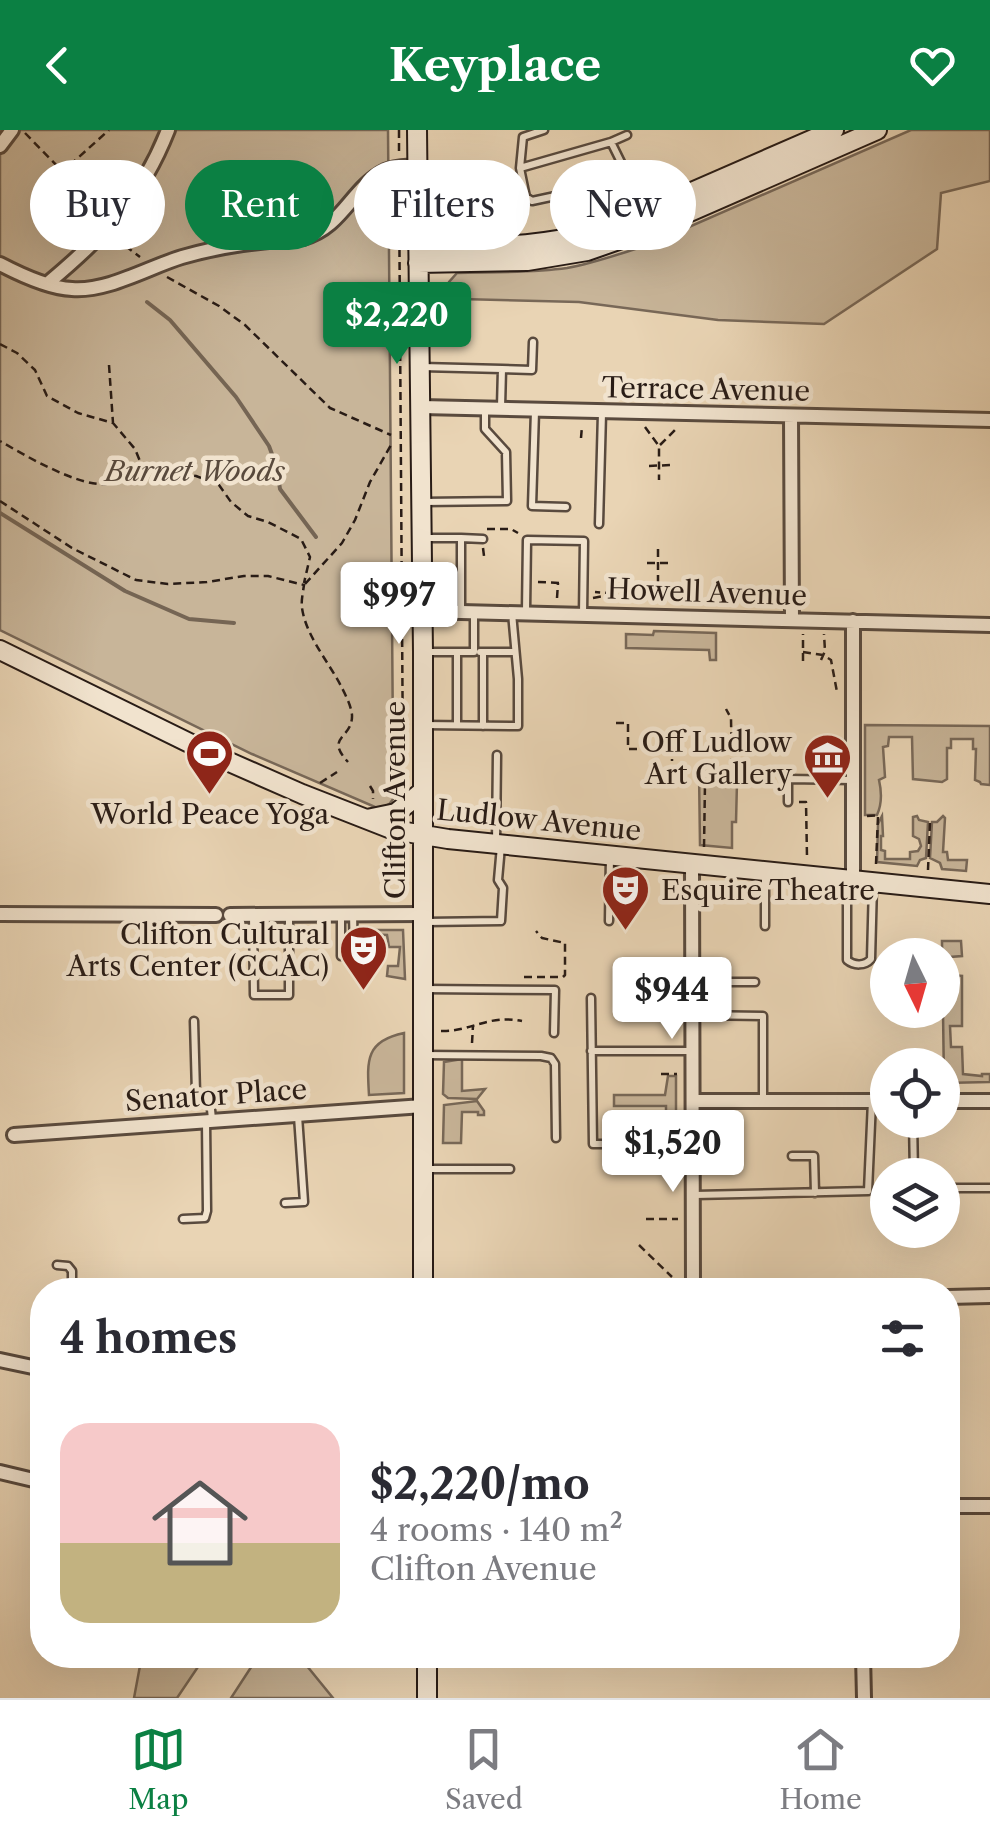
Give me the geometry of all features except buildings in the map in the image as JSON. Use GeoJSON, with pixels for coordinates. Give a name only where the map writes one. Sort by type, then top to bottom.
{"type":"FeatureCollection","features":[{"type":"Feature","properties":{"kind":"main road","name":"Clifton Avenue"},"geometry":{"type":"LineString","coordinates":[[410,160],[417,130]]}},
{"type":"Feature","properties":{"kind":"main road"},"geometry":{"type":"LineString","coordinates":[[696,197],[834,130]]}},
{"type":"Feature","properties":{"kind":"main road"},"geometry":{"type":"LineString","coordinates":[[696,201],[877,130]]}},
{"type":"Feature","properties":{"kind":"main road","name":"Clifton Avenue"},"geometry":{"type":"LineString","coordinates":[[417,250],[423,652],[423,1278]]}},
{"type":"Feature","properties":{"kind":"main road"},"geometry":{"type":"LineString","coordinates":[[418,256],[527,260],[586,250]]}},
{"type":"Feature","properties":{"kind":"main road","name":"Ludlow Avenue"},"geometry":{"type":"LineString","coordinates":[[0,650],[242,768],[394,830],[610,855],[698,856],[765,871],[850,880],[875,874],[990,894]]}},
{"type":"Feature","properties":{"kind":"main road"},"geometry":{"type":"LineString","coordinates":[[367,819],[396,813],[423,791]]}},
{"type":"Feature","properties":{"kind":"main road"},"geometry":{"type":"LineString","coordinates":[[427,1668],[427,1698]]}},
{"type":"Feature","properties":{"kind":"street"},"geometry":{"type":"LineString","coordinates":[[0,146],[12,130]]}},
{"type":"Feature","properties":{"kind":"street"},"geometry":{"type":"LineString","coordinates":[[153,160],[168,130]]}},
{"type":"Feature","properties":{"kind":"street"},"geometry":{"type":"LineString","coordinates":[[0,264],[71,290],[93,288],[178,258],[240,243],[315,235],[354,200]]}},
{"type":"Feature","properties":{"kind":"street"},"geometry":{"type":"LineString","coordinates":[[48,284],[86,250]]}},
{"type":"Feature","properties":{"kind":"street","name":"Terrace Avenue"},"geometry":{"type":"LineString","coordinates":[[421,407],[990,420]]}},
{"type":"Feature","properties":{"kind":"street"},"geometry":{"type":"LineString","coordinates":[[792,416],[792,619]]}},
{"type":"Feature","properties":{"kind":"street","name":"Howell Avenue"},"geometry":{"type":"LineString","coordinates":[[422,610],[990,625]]}},
{"type":"Feature","properties":{"kind":"street"},"geometry":{"type":"LineString","coordinates":[[850,880],[853,621]]}},
{"type":"Feature","properties":{"kind":"street"},"geometry":{"type":"LineString","coordinates":[[693,1278],[693,982],[698,856]]}},
{"type":"Feature","properties":{"kind":"street"},"geometry":{"type":"LineString","coordinates":[[0,914],[347,914],[423,918]]}},
{"type":"Feature","properties":{"kind":"street"},"geometry":{"type":"LineString","coordinates":[[694,1102],[870,1101]]}},
{"type":"Feature","properties":{"kind":"street"},"geometry":{"type":"LineString","coordinates":[[960,1101],[990,1101]]}},
{"type":"Feature","properties":{"kind":"street","name":"Senator Place"},"geometry":{"type":"LineString","coordinates":[[14,1136],[422,1106]]}},
{"type":"Feature","properties":{"kind":"street"},"geometry":{"type":"LineString","coordinates":[[960,1297],[990,1296]]}},
{"type":"Feature","properties":{"kind":"street"},"geometry":{"type":"LineString","coordinates":[[0,1360],[30,1366]]}},
{"type":"Feature","properties":{"kind":"street"},"geometry":{"type":"LineString","coordinates":[[0,1472],[30,1479]]}},
{"type":"Feature","properties":{"kind":"street"},"geometry":{"type":"LineString","coordinates":[[960,1506],[990,1506]]}},
{"type":"Feature","properties":{"kind":"street"},"geometry":{"type":"LineString","coordinates":[[864,1668],[864,1698]]}},
{"type":"Feature","properties":{"kind":"lane"},"geometry":{"type":"LineString","coordinates":[[521,160],[522,137],[544,130]]}},
{"type":"Feature","properties":{"kind":"lane"},"geometry":{"type":"LineString","coordinates":[[530,165],[627,135]]}},
{"type":"Feature","properties":{"kind":"lane"},"geometry":{"type":"LineString","coordinates":[[611,142],[620,160]]}},
{"type":"Feature","properties":{"kind":"lane"},"geometry":{"type":"LineString","coordinates":[[420,367],[532,370],[532,342]]}},
{"type":"Feature","properties":{"kind":"lane"},"geometry":{"type":"LineString","coordinates":[[501,409],[502,369]]}},
{"type":"Feature","properties":{"kind":"lane"},"geometry":{"type":"LineString","coordinates":[[422,502],[507,502],[506,452],[485,429],[485,408]]}},
{"type":"Feature","properties":{"kind":"lane"},"geometry":{"type":"LineString","coordinates":[[535,410],[532,506],[566,507]]}},
{"type":"Feature","properties":{"kind":"lane"},"geometry":{"type":"LineString","coordinates":[[599,524],[602,411]]}},
{"type":"Feature","properties":{"kind":"lane"},"geometry":{"type":"LineString","coordinates":[[422,538],[483,538]]}},
{"type":"Feature","properties":{"kind":"lane"},"geometry":{"type":"LineString","coordinates":[[462,538],[468,612],[479,652],[483,726]]}},
{"type":"Feature","properties":{"kind":"lane"},"geometry":{"type":"LineString","coordinates":[[423,725],[518,726],[515,652],[526,582],[527,540],[584,541],[584,614]]}},
{"type":"Feature","properties":{"kind":"lane"},"geometry":{"type":"LineString","coordinates":[[423,652],[515,652]]}},
{"type":"Feature","properties":{"kind":"lane"},"geometry":{"type":"LineString","coordinates":[[457,652],[457,725]]}},
{"type":"Feature","properties":{"kind":"lane"},"geometry":{"type":"LineString","coordinates":[[423,918],[501,921],[497,756]]}},
{"type":"Feature","properties":{"kind":"lane"},"geometry":{"type":"LineString","coordinates":[[788,802],[788,780],[854,780]]}},
{"type":"Feature","properties":{"kind":"lane"},"geometry":{"type":"LineString","coordinates":[[609,922],[610,855]]}},
{"type":"Feature","properties":{"kind":"lane"},"geometry":{"type":"LineString","coordinates":[[765,871],[765,926]]}},
{"type":"Feature","properties":{"kind":"lane"},"geometry":{"type":"LineString","coordinates":[[850,880],[847,960],[865,964],[872,959],[875,874]]}},
{"type":"Feature","properties":{"kind":"lane"},"geometry":{"type":"LineString","coordinates":[[254,914],[254,995],[289,995],[288,915]]}},
{"type":"Feature","properties":{"kind":"lane"},"geometry":{"type":"LineString","coordinates":[[341,956],[347,914]]}},
{"type":"Feature","properties":{"kind":"lane"},"geometry":{"type":"LineString","coordinates":[[347,914],[354,956]]}},
{"type":"Feature","properties":{"kind":"lane"},"geometry":{"type":"LineString","coordinates":[[693,982],[754,982]]}},
{"type":"Feature","properties":{"kind":"lane"},"geometry":{"type":"LineString","coordinates":[[423,988],[554,990],[554,1033]]}},
{"type":"Feature","properties":{"kind":"lane"},"geometry":{"type":"LineString","coordinates":[[591,998],[593,1144],[694,1144]]}},
{"type":"Feature","properties":{"kind":"lane"},"geometry":{"type":"LineString","coordinates":[[693,1015],[763,1016],[763,1101]]}},
{"type":"Feature","properties":{"kind":"lane"},"geometry":{"type":"LineString","coordinates":[[183,1219],[205,1218],[207,1211],[210,1100],[196,1093],[194,1021]]}},
{"type":"Feature","properties":{"kind":"lane"},"geometry":{"type":"LineString","coordinates":[[592,1051],[694,1050]]}},
{"type":"Feature","properties":{"kind":"lane"},"geometry":{"type":"LineString","coordinates":[[423,1055],[551,1058],[555,1064],[556,1138]]}},
{"type":"Feature","properties":{"kind":"lane"},"geometry":{"type":"LineString","coordinates":[[286,1203],[304,1202],[298,1114]]}},
{"type":"Feature","properties":{"kind":"lane"},"geometry":{"type":"LineString","coordinates":[[694,1195],[868,1191],[870,1138]]}},
{"type":"Feature","properties":{"kind":"lane"},"geometry":{"type":"LineString","coordinates":[[792,1156],[814,1156],[815,1193]]}},
{"type":"Feature","properties":{"kind":"lane"},"geometry":{"type":"LineString","coordinates":[[423,1169],[510,1170]]}},
{"type":"Feature","properties":{"kind":"lane"},"geometry":{"type":"LineString","coordinates":[[960,1188],[990,1188]]}},
{"type":"Feature","properties":{"kind":"lane"},"geometry":{"type":"LineString","coordinates":[[57,1264],[68,1266],[72,1278]]}},
{"type":"Feature","properties":{"kind":"path"},"geometry":{"type":"LineString","coordinates":[[22,130],[61,173],[109,130]]}},
{"type":"Feature","properties":{"kind":"path"},"geometry":{"type":"LineString","coordinates":[[399,130],[406,160]]}},
{"type":"Feature","properties":{"kind":"path"},"geometry":{"type":"LineString","coordinates":[[130,250],[245,325],[330,408],[391,435]]}},
{"type":"Feature","properties":{"kind":"path"},"geometry":{"type":"LineString","coordinates":[[396,789],[403,765],[407,250]]}},
{"type":"Feature","properties":{"kind":"path"},"geometry":{"type":"LineString","coordinates":[[0,344],[17,353],[34,370],[46,396],[112,423],[135,449],[142,466]]}},
{"type":"Feature","properties":{"kind":"path"},"geometry":{"type":"LineString","coordinates":[[109,365],[112,423]]}},
{"type":"Feature","properties":{"kind":"path"},"geometry":{"type":"LineString","coordinates":[[581,438],[582,426]]}},
{"type":"Feature","properties":{"kind":"path"},"geometry":{"type":"LineString","coordinates":[[645,427],[659,446],[660,480]]}},
{"type":"Feature","properties":{"kind":"path"},"geometry":{"type":"LineString","coordinates":[[659,446],[678,428]]}},
{"type":"Feature","properties":{"kind":"path"},"geometry":{"type":"LineString","coordinates":[[0,441],[78,480],[104,484],[126,478],[142,466],[196,476],[219,485],[248,516],[301,538],[310,557],[302,607],[308,630],[351,710],[352,720],[338,740],[348,762]]}},
{"type":"Feature","properties":{"kind":"path"},"geometry":{"type":"LineString","coordinates":[[304,585],[342,542],[392,444]]}},
{"type":"Feature","properties":{"kind":"path"},"geometry":{"type":"LineString","coordinates":[[649,466],[670,466]]}},
{"type":"Feature","properties":{"kind":"path"},"geometry":{"type":"LineString","coordinates":[[0,500],[72,548],[136,580],[168,584],[268,576],[304,585]]}},
{"type":"Feature","properties":{"kind":"path"},"geometry":{"type":"LineString","coordinates":[[486,556],[483,529],[511,528],[527,540]]}},
{"type":"Feature","properties":{"kind":"path"},"geometry":{"type":"LineString","coordinates":[[652,602],[652,592],[658,586],[658,549]]}},
{"type":"Feature","properties":{"kind":"path"},"geometry":{"type":"LineString","coordinates":[[647,563],[669,563]]}},
{"type":"Feature","properties":{"kind":"path"},"geometry":{"type":"LineString","coordinates":[[526,582],[559,583],[557,600]]}},
{"type":"Feature","properties":{"kind":"path"},"geometry":{"type":"LineString","coordinates":[[658,586],[664,592],[664,602]]}},
{"type":"Feature","properties":{"kind":"path"},"geometry":{"type":"LineString","coordinates":[[591,592],[609,595],[591,598]]}},
{"type":"Feature","properties":{"kind":"path"},"geometry":{"type":"LineString","coordinates":[[803,633],[803,661]]}},
{"type":"Feature","properties":{"kind":"path"},"geometry":{"type":"LineString","coordinates":[[822,658],[824,634]]}},
{"type":"Feature","properties":{"kind":"path"},"geometry":{"type":"LineString","coordinates":[[803,652],[833,662],[836,692],[843,692]]}},
{"type":"Feature","properties":{"kind":"path"},"geometry":{"type":"LineString","coordinates":[[698,856],[706,837],[705,783],[732,779],[731,718],[726,709]]}},
{"type":"Feature","properties":{"kind":"path"},"geometry":{"type":"LineString","coordinates":[[616,723],[628,723],[628,749],[641,749]]}},
{"type":"Feature","properties":{"kind":"path"},"geometry":{"type":"LineString","coordinates":[[672,759],[672,774]]}},
{"type":"Feature","properties":{"kind":"path"},"geometry":{"type":"LineString","coordinates":[[328,778],[337,772]]}},
{"type":"Feature","properties":{"kind":"path"},"geometry":{"type":"LineString","coordinates":[[788,802],[806,802],[807,859]]}},
{"type":"Feature","properties":{"kind":"path"},"geometry":{"type":"LineString","coordinates":[[869,816],[879,815],[875,874]]}},
{"type":"Feature","properties":{"kind":"path"},"geometry":{"type":"LineString","coordinates":[[928,870],[930,822]]}},
{"type":"Feature","properties":{"kind":"path"},"geometry":{"type":"LineString","coordinates":[[524,977],[566,975],[565,943],[542,938],[536,931]]}},
{"type":"Feature","properties":{"kind":"path"},"geometry":{"type":"LineString","coordinates":[[647,1016],[678,1016]]}},
{"type":"Feature","properties":{"kind":"path"},"geometry":{"type":"LineString","coordinates":[[439,1031],[455,1032],[488,1020],[522,1021]]}},
{"type":"Feature","properties":{"kind":"path"},"geometry":{"type":"LineString","coordinates":[[471,1056],[473,1025]]}},
{"type":"Feature","properties":{"kind":"path"},"geometry":{"type":"LineString","coordinates":[[661,1074],[678,1074]]}},
{"type":"Feature","properties":{"kind":"path"},"geometry":{"type":"LineString","coordinates":[[660,1123],[678,1123]]}},
{"type":"Feature","properties":{"kind":"path"},"geometry":{"type":"LineString","coordinates":[[706,1173],[727,1173]]}},
{"type":"Feature","properties":{"kind":"path"},"geometry":{"type":"LineString","coordinates":[[646,1219],[678,1219]]}},
{"type":"Feature","properties":{"kind":"path"},"geometry":{"type":"LineString","coordinates":[[639,1245],[672,1278]]}},
{"type":"Feature","properties":{"kind":"green space","name":"Burnet Woods"},"geometry":{"type":"Polygon","coordinates":[[[0,130],[388,130],[388,160],[354,160],[354,250],[389,250],[393,799],[384,807],[375,807],[252,754],[0,630],[0,130]]]}},
{"type":"Feature","properties":{"kind":"green space"},"geometry":{"type":"Polygon","coordinates":[[[911,130],[990,130],[990,181],[941,193],[937,249],[824,324],[718,320],[579,302],[448,301],[449,282],[457,273],[553,270],[631,250],[696,250],[696,224],[911,130]]]}},
{"type":"Feature","properties":{"kind":"green space"},"geometry":{"type":"Polygon","coordinates":[[[654,631],[716,633],[716,660],[710,660],[709,650],[626,648],[626,634],[653,635],[654,631]]]}},
{"type":"Feature","properties":{"kind":"green space"},"geometry":{"type":"Polygon","coordinates":[[[865,725],[990,726],[990,785],[975,780],[973,739],[951,739],[951,748],[947,748],[947,779],[942,782],[913,779],[912,737],[889,737],[888,746],[883,747],[885,777],[879,780],[879,811],[877,815],[865,815],[865,725]]]}},
{"type":"Feature","properties":{"kind":"green space"},"geometry":{"type":"Polygon","coordinates":[[[699,771],[734,772],[736,822],[732,822],[732,848],[700,845],[699,771]]]}},
{"type":"Feature","properties":{"kind":"green space"},"geometry":{"type":"Polygon","coordinates":[[[882,816],[881,850],[885,851],[885,859],[910,859],[910,852],[921,846],[913,836],[913,817],[928,822],[926,858],[917,866],[877,862],[878,824],[882,816]]]}},
{"type":"Feature","properties":{"kind":"green space"},"geometry":{"type":"Polygon","coordinates":[[[943,816],[943,852],[947,852],[948,860],[967,860],[966,871],[942,869],[940,863],[930,858],[932,822],[943,816]]]}},
{"type":"Feature","properties":{"kind":"green space"},"geometry":{"type":"Polygon","coordinates":[[[357,930],[403,930],[405,979],[387,976],[388,966],[398,966],[400,947],[389,947],[387,935],[357,934],[357,930]]]}},
{"type":"Feature","properties":{"kind":"green space"},"geometry":{"type":"Polygon","coordinates":[[[960,976],[962,976],[960,1026],[960,976]]]}},
{"type":"Feature","properties":{"kind":"green space"},"geometry":{"type":"Polygon","coordinates":[[[943,1028],[950,1028],[951,1047],[962,1047],[963,1074],[990,1074],[990,1082],[960,1083],[960,1048],[944,1048],[943,1028]]]}},
{"type":"Feature","properties":{"kind":"green space"},"geometry":{"type":"Polygon","coordinates":[[[404,1033],[404,1093],[369,1095],[371,1054],[382,1041],[404,1033]]]}},
{"type":"Feature","properties":{"kind":"green space"},"geometry":{"type":"Polygon","coordinates":[[[462,1059],[462,1091],[485,1089],[477,1099],[448,1098],[443,1094],[444,1062],[462,1059]]]}},
{"type":"Feature","properties":{"kind":"green space"},"geometry":{"type":"Polygon","coordinates":[[[668,1076],[676,1076],[676,1121],[666,1121],[666,1106],[614,1106],[614,1095],[665,1095],[668,1076]]]}},
{"type":"Feature","properties":{"kind":"green space"},"geometry":{"type":"Polygon","coordinates":[[[477,1101],[484,1115],[462,1112],[461,1143],[443,1143],[444,1105],[477,1101]]]}},
{"type":"Feature","properties":{"kind":"green space"},"geometry":{"type":"Polygon","coordinates":[[[140,1668],[197,1668],[177,1698],[134,1698],[140,1668]]]}},
{"type":"Feature","properties":{"kind":"green space"},"geometry":{"type":"Polygon","coordinates":[[[251,1668],[309,1668],[333,1698],[231,1698],[251,1668]]]}},
{"type":"Feature","properties":{"kind":"waterway"},"geometry":{"type":"LineString","coordinates":[[147,302],[170,320],[236,397],[269,446],[280,489],[316,537]]}},
{"type":"Feature","properties":{"kind":"waterway"},"geometry":{"type":"LineString","coordinates":[[0,513],[125,591],[189,619],[234,623]]}},
{"type":"Feature","properties":{"kind":"place","name":"World Peace Yoga"},"geometry":{"type":"Point","coordinates":[210,796]}},
{"type":"Feature","properties":{"kind":"place","name":"Off Ludlow Art Gallery"},"geometry":{"type":"Point","coordinates":[827,800]}},
{"type":"Feature","properties":{"kind":"place","name":"Esquire Theatre"},"geometry":{"type":"Point","coordinates":[626,932]}},
{"type":"Feature","properties":{"kind":"place","name":"Clifton Cultural Arts Center (CCAC)"},"geometry":{"type":"Point","coordinates":[364,992]}}]}
